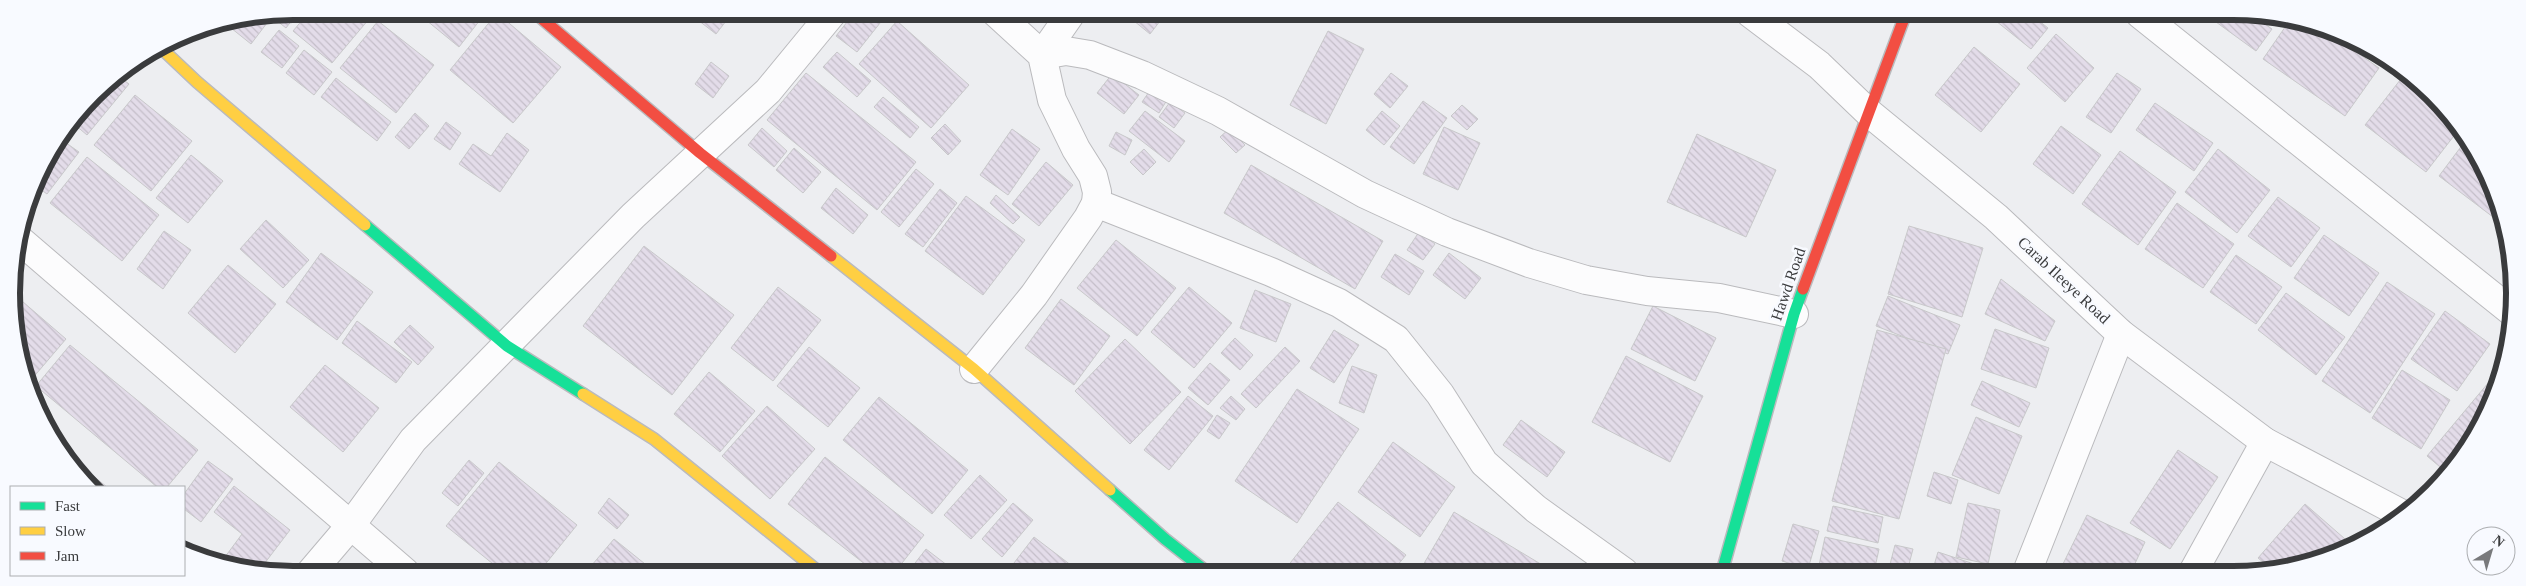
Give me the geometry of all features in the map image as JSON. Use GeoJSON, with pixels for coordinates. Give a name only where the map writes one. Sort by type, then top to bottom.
{"type":"FeatureCollection","features":[{"type":"Feature","properties":{"kind":"street"},"geometry":{"type":"LineString","coordinates":[[543,20],[700,153],[974,369],[1165,539],[1199,566]]}},
{"type":"Feature","properties":{"kind":"street"},"geometry":{"type":"LineString","coordinates":[[316,566],[351,525],[413,440],[633,216],[768,91],[826,20]]}},
{"type":"Feature","properties":{"kind":"street"},"geometry":{"type":"LineString","coordinates":[[974,369],[1034,295],[1096,203],[1097,192],[1093,176],[1076,149],[1052,100],[1042,55],[1004,20]]}},
{"type":"Feature","properties":{"kind":"street"},"geometry":{"type":"LineString","coordinates":[[1042,55],[1066,20]]}},
{"type":"Feature","properties":{"kind":"street","name":"Carab Ileeye Road"},"geometry":{"type":"LineString","coordinates":[[1759,20],[1819,65],[1868,112],[1996,217],[2121,334],[2265,442],[2397,511]]}},
{"type":"Feature","properties":{"kind":"street","name":"Hawd Road"},"geometry":{"type":"LineString","coordinates":[[1724,566],[1794,314],[1903,20]]}},
{"type":"Feature","properties":{"kind":"street"},"geometry":{"type":"LineString","coordinates":[[2147,20],[2505,307]]}},
{"type":"Feature","properties":{"kind":"street"},"geometry":{"type":"LineString","coordinates":[[1042,55],[1066,51],[1090,55],[1142,75],[1218,111],[1365,194],[1447,232],[1529,263],[1586,280],[1647,291],[1719,298],[1794,314]]}},
{"type":"Feature","properties":{"kind":"street"},"geometry":{"type":"LineString","coordinates":[[165,52],[197,82],[507,346],[654,440],[812,566]]}},
{"type":"Feature","properties":{"kind":"street"},"geometry":{"type":"LineString","coordinates":[[1096,203],[1271,272],[1339,303],[1396,339],[1440,394],[1484,463],[1536,509],[1616,566]]}},
{"type":"Feature","properties":{"kind":"street"},"geometry":{"type":"LineString","coordinates":[[24,245],[398,566]]}},
{"type":"Feature","properties":{"kind":"street"},"geometry":{"type":"LineString","coordinates":[[2029,566],[2121,334]]}},
{"type":"Feature","properties":{"kind":"street"},"geometry":{"type":"LineString","coordinates":[[2197,566],[2265,442]]}},
{"type":"Feature","properties":{"kind":"building"},"geometry":{"type":"Polygon","coordinates":[[[292,20],[286,28],[277,21],[292,20]]]}},
{"type":"Feature","properties":{"kind":"building"},"geometry":{"type":"Polygon","coordinates":[[[302,20],[368,20],[332,63],[293,31],[302,20]]]}},
{"type":"Feature","properties":{"kind":"building"},"geometry":{"type":"Polygon","coordinates":[[[426,20],[480,20],[459,47],[426,20]]]}},
{"type":"Feature","properties":{"kind":"building"},"geometry":{"type":"Polygon","coordinates":[[[491,20],[505,20],[561,67],[513,123],[450,70],[491,20]]]}},
{"type":"Feature","properties":{"kind":"building"},"geometry":{"type":"Polygon","coordinates":[[[698,20],[727,20],[716,34],[698,20]]]}},
{"type":"Feature","properties":{"kind":"building"},"geometry":{"type":"Polygon","coordinates":[[[849,20],[882,20],[857,52],[836,36],[849,20]]]}},
{"type":"Feature","properties":{"kind":"building"},"geometry":{"type":"Polygon","coordinates":[[[1133,20],[1161,20],[1150,34],[1133,20]]]}},
{"type":"Feature","properties":{"kind":"building"},"geometry":{"type":"Polygon","coordinates":[[[1995,20],[2038,20],[2048,28],[2031,49],[1995,20]]]}},
{"type":"Feature","properties":{"kind":"building"},"geometry":{"type":"Polygon","coordinates":[[[2213,20],[2262,22],[2272,29],[2256,51],[2213,20]]]}},
{"type":"Feature","properties":{"kind":"building"},"geometry":{"type":"Polygon","coordinates":[[[378,21],[434,65],[396,113],[340,68],[378,21]]]}},
{"type":"Feature","properties":{"kind":"building"},"geometry":{"type":"Polygon","coordinates":[[[897,21],[969,85],[931,128],[859,64],[897,21]]]}},
{"type":"Feature","properties":{"kind":"building"},"geometry":{"type":"Polygon","coordinates":[[[257,22],[267,23],[251,44],[231,28],[257,22]]]}},
{"type":"Feature","properties":{"kind":"building"},"geometry":{"type":"Polygon","coordinates":[[[2286,25],[2321,34],[2346,45],[2379,68],[2345,116],[2263,59],[2286,25]]]}},
{"type":"Feature","properties":{"kind":"building"},"geometry":{"type":"Polygon","coordinates":[[[279,30],[299,46],[282,68],[261,52],[279,30]]]}},
{"type":"Feature","properties":{"kind":"building"},"geometry":{"type":"Polygon","coordinates":[[[1328,31],[1364,49],[1326,124],[1290,105],[1328,31]]]}},
{"type":"Feature","properties":{"kind":"building"},"geometry":{"type":"Polygon","coordinates":[[[2056,34],[2094,68],[2065,102],[2027,68],[2056,34]]]}},
{"type":"Feature","properties":{"kind":"building"},"geometry":{"type":"Polygon","coordinates":[[[1974,47],[2020,84],[1981,132],[1935,95],[1974,47]]]}},
{"type":"Feature","properties":{"kind":"building"},"geometry":{"type":"Polygon","coordinates":[[[304,50],[332,72],[314,95],[286,73],[304,50]]]}},
{"type":"Feature","properties":{"kind":"building"},"geometry":{"type":"Polygon","coordinates":[[[837,52],[871,81],[857,97],[823,67],[837,52]]]}},
{"type":"Feature","properties":{"kind":"building"},"geometry":{"type":"Polygon","coordinates":[[[711,62],[729,76],[713,98],[695,84],[711,62]]]}},
{"type":"Feature","properties":{"kind":"building"},"geometry":{"type":"Polygon","coordinates":[[[806,73],[916,162],[877,210],[767,120],[806,73]]]}},
{"type":"Feature","properties":{"kind":"building"},"geometry":{"type":"Polygon","coordinates":[[[1391,73],[1408,86],[1390,108],[1374,94],[1391,73]]]}},
{"type":"Feature","properties":{"kind":"building"},"geometry":{"type":"Polygon","coordinates":[[[2117,73],[2141,89],[2111,133],[2086,117],[2117,73]]]}},
{"type":"Feature","properties":{"kind":"building"},"geometry":{"type":"Polygon","coordinates":[[[1112,74],[1139,95],[1124,114],[1097,93],[1112,74]]]}},
{"type":"Feature","properties":{"kind":"building"},"geometry":{"type":"Polygon","coordinates":[[[336,78],[391,122],[377,141],[321,97],[336,78]]]}},
{"type":"Feature","properties":{"kind":"building"},"geometry":{"type":"Polygon","coordinates":[[[2402,78],[2426,100],[2455,134],[2426,172],[2365,125],[2402,78]]]}},
{"type":"Feature","properties":{"kind":"building"},"geometry":{"type":"Polygon","coordinates":[[[123,79],[129,84],[87,135],[77,126],[100,100],[123,79]]]}},
{"type":"Feature","properties":{"kind":"building"},"geometry":{"type":"Polygon","coordinates":[[[1151,89],[1167,100],[1159,113],[1142,102],[1151,89]]]}},
{"type":"Feature","properties":{"kind":"building"},"geometry":{"type":"Polygon","coordinates":[[[135,95],[192,141],[151,191],[94,145],[135,95]]]}},
{"type":"Feature","properties":{"kind":"building"},"geometry":{"type":"Polygon","coordinates":[[[883,97],[919,127],[910,138],[874,107],[883,97]]]}},
{"type":"Feature","properties":{"kind":"building"},"geometry":{"type":"Polygon","coordinates":[[[1423,101],[1447,118],[1414,164],[1390,147],[1423,101]]]}},
{"type":"Feature","properties":{"kind":"building"},"geometry":{"type":"Polygon","coordinates":[[[1170,102],[1185,113],[1174,128],[1159,117],[1170,102]]]}},
{"type":"Feature","properties":{"kind":"building"},"geometry":{"type":"Polygon","coordinates":[[[2155,103],[2213,143],[2194,171],[2136,130],[2155,103]]]}},
{"type":"Feature","properties":{"kind":"building"},"geometry":{"type":"Polygon","coordinates":[[[1462,105],[1478,119],[1467,130],[1451,116],[1462,105]]]}},
{"type":"Feature","properties":{"kind":"building"},"geometry":{"type":"Polygon","coordinates":[[[1145,111],[1185,141],[1169,162],[1129,131],[1145,111]]]}},
{"type":"Feature","properties":{"kind":"building"},"geometry":{"type":"Polygon","coordinates":[[[1382,111],[1400,126],[1384,145],[1366,130],[1382,111]]]}},
{"type":"Feature","properties":{"kind":"building"},"geometry":{"type":"Polygon","coordinates":[[[415,113],[429,126],[409,149],[395,137],[415,113]]]}},
{"type":"Feature","properties":{"kind":"building"},"geometry":{"type":"Polygon","coordinates":[[[446,122],[461,133],[450,150],[434,139],[446,122]]]}},
{"type":"Feature","properties":{"kind":"building"},"geometry":{"type":"Polygon","coordinates":[[[945,124],[961,141],[948,155],[931,138],[945,124]]]}},
{"type":"Feature","properties":{"kind":"building"},"geometry":{"type":"Polygon","coordinates":[[[2061,126],[2101,155],[2073,194],[2033,164],[2061,126]]]}},
{"type":"Feature","properties":{"kind":"building"},"geometry":{"type":"Polygon","coordinates":[[[1444,127],[1480,143],[1458,190],[1423,174],[1444,127]]]}},
{"type":"Feature","properties":{"kind":"building"},"geometry":{"type":"Polygon","coordinates":[[[762,128],[787,151],[774,167],[748,145],[762,128]]]}},
{"type":"Feature","properties":{"kind":"building"},"geometry":{"type":"Polygon","coordinates":[[[1012,129],[1040,149],[1008,195],[980,175],[1012,129]]]}},
{"type":"Feature","properties":{"kind":"building"},"geometry":{"type":"Polygon","coordinates":[[[1229,129],[1245,145],[1236,153],[1220,137],[1229,129]]]}},
{"type":"Feature","properties":{"kind":"building"},"geometry":{"type":"Polygon","coordinates":[[[1116,132],[1132,140],[1125,155],[1109,146],[1116,132]]]}},
{"type":"Feature","properties":{"kind":"building"},"geometry":{"type":"Polygon","coordinates":[[[507,133],[529,150],[500,192],[459,164],[473,144],[491,156],[507,133]]]}},
{"type":"Feature","properties":{"kind":"building"},"geometry":{"type":"Polygon","coordinates":[[[1697,134],[1776,170],[1746,237],[1667,202],[1697,134]]]}},
{"type":"Feature","properties":{"kind":"building"},"geometry":{"type":"Polygon","coordinates":[[[65,142],[79,152],[47,194],[41,189],[48,172],[65,142]]]}},
{"type":"Feature","properties":{"kind":"building"},"geometry":{"type":"Polygon","coordinates":[[[2462,145],[2478,172],[2492,205],[2495,214],[2493,217],[2439,176],[2462,145]]]}},
{"type":"Feature","properties":{"kind":"building"},"geometry":{"type":"Polygon","coordinates":[[[794,148],[821,172],[803,193],[776,170],[794,148]]]}},
{"type":"Feature","properties":{"kind":"building"},"geometry":{"type":"Polygon","coordinates":[[[1144,149],[1156,162],[1143,175],[1130,162],[1144,149]]]}},
{"type":"Feature","properties":{"kind":"building"},"geometry":{"type":"Polygon","coordinates":[[[2218,149],[2270,190],[2237,233],[2185,192],[2218,149]]]}},
{"type":"Feature","properties":{"kind":"building"},"geometry":{"type":"Polygon","coordinates":[[[2120,151],[2176,192],[2138,245],[2082,204],[2120,151]]]}},
{"type":"Feature","properties":{"kind":"building"},"geometry":{"type":"Polygon","coordinates":[[[191,155],[223,181],[188,223],[156,198],[191,155]]]}},
{"type":"Feature","properties":{"kind":"building"},"geometry":{"type":"Polygon","coordinates":[[[87,157],[159,215],[122,261],[50,203],[87,157]]]}},
{"type":"Feature","properties":{"kind":"building"},"geometry":{"type":"Polygon","coordinates":[[[1046,162],[1073,185],[1039,226],[1012,204],[1046,162]]]}},
{"type":"Feature","properties":{"kind":"building"},"geometry":{"type":"Polygon","coordinates":[[[1251,165],[1383,241],[1355,289],[1224,213],[1251,165]]]}},
{"type":"Feature","properties":{"kind":"building"},"geometry":{"type":"Polygon","coordinates":[[[916,169],[934,184],[899,227],[881,212],[916,169]]]}},
{"type":"Feature","properties":{"kind":"building"},"geometry":{"type":"Polygon","coordinates":[[[836,188],[868,215],[853,234],[821,208],[836,188]]]}},
{"type":"Feature","properties":{"kind":"building"},"geometry":{"type":"Polygon","coordinates":[[[940,189],[957,203],[923,247],[905,234],[940,189]]]}},
{"type":"Feature","properties":{"kind":"building"},"geometry":{"type":"Polygon","coordinates":[[[996,195],[1020,217],[1013,224],[990,203],[996,195]]]}},
{"type":"Feature","properties":{"kind":"building"},"geometry":{"type":"Polygon","coordinates":[[[966,196],[1025,240],[983,295],[925,251],[966,196]]]}},
{"type":"Feature","properties":{"kind":"building"},"geometry":{"type":"Polygon","coordinates":[[[2278,197],[2320,228],[2291,267],[2248,236],[2278,197]]]}},
{"type":"Feature","properties":{"kind":"building"},"geometry":{"type":"Polygon","coordinates":[[[2177,203],[2234,244],[2203,288],[2145,249],[2177,203]]]}},
{"type":"Feature","properties":{"kind":"building"},"geometry":{"type":"Polygon","coordinates":[[[266,220],[309,260],[283,288],[240,249],[266,220]]]}},
{"type":"Feature","properties":{"kind":"building"},"geometry":{"type":"Polygon","coordinates":[[[1909,226],[1983,248],[1962,317],[1888,294],[1909,226]]]}},
{"type":"Feature","properties":{"kind":"building"},"geometry":{"type":"Polygon","coordinates":[[[164,231],[191,250],[163,289],[137,269],[164,231]]]}},
{"type":"Feature","properties":{"kind":"building"},"geometry":{"type":"Polygon","coordinates":[[[1419,232],[1435,244],[1423,260],[1407,250],[1419,232]]]}},
{"type":"Feature","properties":{"kind":"building"},"geometry":{"type":"Polygon","coordinates":[[[2324,235],[2379,273],[2349,316],[2294,278],[2324,235]]]}},
{"type":"Feature","properties":{"kind":"building"},"geometry":{"type":"Polygon","coordinates":[[[1116,240],[1176,288],[1137,336],[1077,288],[1116,240]]]}},
{"type":"Feature","properties":{"kind":"building"},"geometry":{"type":"Polygon","coordinates":[[[644,246],[734,315],[672,395],[583,326],[644,246]]]}},
{"type":"Feature","properties":{"kind":"building"},"geometry":{"type":"Polygon","coordinates":[[[321,253],[373,292],[337,340],[286,302],[321,253]]]}},
{"type":"Feature","properties":{"kind":"building"},"geometry":{"type":"Polygon","coordinates":[[[1449,253],[1481,278],[1465,299],[1433,275],[1449,253]]]}},
{"type":"Feature","properties":{"kind":"building"},"geometry":{"type":"Polygon","coordinates":[[[1395,254],[1424,271],[1409,295],[1381,277],[1395,254]]]}},
{"type":"Feature","properties":{"kind":"building"},"geometry":{"type":"Polygon","coordinates":[[[2236,255],[2282,287],[2256,324],[2210,292],[2236,255]]]}},
{"type":"Feature","properties":{"kind":"building"},"geometry":{"type":"Polygon","coordinates":[[[228,265],[276,304],[235,353],[188,313],[228,265]]]}},
{"type":"Feature","properties":{"kind":"building"},"geometry":{"type":"Polygon","coordinates":[[[2001,279],[2055,321],[2045,341],[1985,314],[2001,279]]]}},
{"type":"Feature","properties":{"kind":"building"},"geometry":{"type":"Polygon","coordinates":[[[2387,282],[2435,314],[2370,413],[2322,381],[2387,282]]]}},
{"type":"Feature","properties":{"kind":"building"},"geometry":{"type":"Polygon","coordinates":[[[778,287],[821,320],[773,381],[731,348],[778,287]]]}},
{"type":"Feature","properties":{"kind":"building"},"geometry":{"type":"Polygon","coordinates":[[[1189,287],[1232,323],[1194,368],[1151,332],[1189,287]]]}},
{"type":"Feature","properties":{"kind":"building"},"geometry":{"type":"Polygon","coordinates":[[[1255,290],[1291,304],[1276,342],[1240,328],[1255,290]]]}},
{"type":"Feature","properties":{"kind":"building"},"geometry":{"type":"Polygon","coordinates":[[[2286,293],[2345,337],[2316,375],[2258,330],[2286,293]]]}},
{"type":"Feature","properties":{"kind":"building"},"geometry":{"type":"Polygon","coordinates":[[[1888,296],[1960,325],[1948,354],[1876,326],[1888,296]]]}},
{"type":"Feature","properties":{"kind":"building"},"geometry":{"type":"Polygon","coordinates":[[[1061,299],[1110,336],[1074,385],[1025,348],[1061,299]]]}},
{"type":"Feature","properties":{"kind":"building"},"geometry":{"type":"Polygon","coordinates":[[[20,300],[66,339],[33,378],[22,329],[20,300]]]}},
{"type":"Feature","properties":{"kind":"building"},"geometry":{"type":"Polygon","coordinates":[[[1653,306],[1716,338],[1695,381],[1631,349],[1653,306]]]}},
{"type":"Feature","properties":{"kind":"building"},"geometry":{"type":"Polygon","coordinates":[[[2445,311],[2490,344],[2457,391],[2411,359],[2445,311]]]}},
{"type":"Feature","properties":{"kind":"building"},"geometry":{"type":"Polygon","coordinates":[[[357,321],[412,362],[396,383],[342,343],[357,321]]]}},
{"type":"Feature","properties":{"kind":"building"},"geometry":{"type":"Polygon","coordinates":[[[410,325],[434,347],[418,365],[394,342],[410,325]]]}},
{"type":"Feature","properties":{"kind":"building"},"geometry":{"type":"Polygon","coordinates":[[[1995,329],[2049,348],[2036,388],[1981,369],[1995,329]]]}},
{"type":"Feature","properties":{"kind":"building"},"geometry":{"type":"Polygon","coordinates":[[[1334,330],[1359,345],[1334,383],[1310,368],[1334,330]]]}},
{"type":"Feature","properties":{"kind":"building"},"geometry":{"type":"Polygon","coordinates":[[[1877,330],[1946,349],[1899,519],[1832,501],[1877,330]]]}},
{"type":"Feature","properties":{"kind":"building"},"geometry":{"type":"Polygon","coordinates":[[[1235,338],[1253,355],[1240,370],[1221,353],[1235,338]]]}},
{"type":"Feature","properties":{"kind":"building"},"geometry":{"type":"Polygon","coordinates":[[[1125,339],[1181,392],[1130,444],[1075,391],[1125,339]]]}},
{"type":"Feature","properties":{"kind":"building"},"geometry":{"type":"Polygon","coordinates":[[[70,345],[198,450],[168,486],[156,486],[36,386],[70,345]]]}},
{"type":"Feature","properties":{"kind":"building"},"geometry":{"type":"Polygon","coordinates":[[[809,347],[860,388],[828,427],[777,386],[809,347]]]}},
{"type":"Feature","properties":{"kind":"building"},"geometry":{"type":"Polygon","coordinates":[[[1285,347],[1300,361],[1256,408],[1241,394],[1285,347]]]}},
{"type":"Feature","properties":{"kind":"building"},"geometry":{"type":"Polygon","coordinates":[[[1626,356],[1703,396],[1670,462],[1592,422],[1626,356]]]}},
{"type":"Feature","properties":{"kind":"building"},"geometry":{"type":"Polygon","coordinates":[[[1210,363],[1230,380],[1208,405],[1188,388],[1210,363]]]}},
{"type":"Feature","properties":{"kind":"building"},"geometry":{"type":"Polygon","coordinates":[[[325,365],[379,408],[343,452],[290,407],[325,365]]]}},
{"type":"Feature","properties":{"kind":"building"},"geometry":{"type":"Polygon","coordinates":[[[1352,366],[1377,375],[1364,413],[1339,403],[1352,366]]]}},
{"type":"Feature","properties":{"kind":"building"},"geometry":{"type":"Polygon","coordinates":[[[2402,370],[2450,400],[2421,449],[2372,418],[2402,370]]]}},
{"type":"Feature","properties":{"kind":"building"},"geometry":{"type":"Polygon","coordinates":[[[709,372],[755,411],[720,452],[674,414],[709,372]]]}},
{"type":"Feature","properties":{"kind":"building"},"geometry":{"type":"Polygon","coordinates":[[[2493,377],[2478,414],[2450,459],[2442,469],[2427,456],[2493,377]]]}},
{"type":"Feature","properties":{"kind":"building"},"geometry":{"type":"Polygon","coordinates":[[[1982,381],[2030,403],[2019,427],[1971,405],[1982,381]]]}},
{"type":"Feature","properties":{"kind":"building"},"geometry":{"type":"Polygon","coordinates":[[[1297,389],[1359,429],[1297,523],[1235,481],[1297,389]]]}},
{"type":"Feature","properties":{"kind":"building"},"geometry":{"type":"Polygon","coordinates":[[[1188,396],[1213,416],[1169,470],[1144,450],[1188,396]]]}},
{"type":"Feature","properties":{"kind":"building"},"geometry":{"type":"Polygon","coordinates":[[[1231,396],[1245,409],[1236,420],[1220,408],[1231,396]]]}},
{"type":"Feature","properties":{"kind":"building"},"geometry":{"type":"Polygon","coordinates":[[[879,397],[968,470],[932,514],[843,440],[879,397]]]}},
{"type":"Feature","properties":{"kind":"building"},"geometry":{"type":"Polygon","coordinates":[[[767,406],[815,449],[770,499],[722,456],[767,406]]]}},
{"type":"Feature","properties":{"kind":"building"},"geometry":{"type":"Polygon","coordinates":[[[1217,415],[1230,423],[1219,439],[1207,431],[1217,415]]]}},
{"type":"Feature","properties":{"kind":"building"},"geometry":{"type":"Polygon","coordinates":[[[1976,417],[2022,436],[1999,494],[1952,475],[1976,417]]]}},
{"type":"Feature","properties":{"kind":"building"},"geometry":{"type":"Polygon","coordinates":[[[1521,420],[1565,452],[1547,477],[1503,445],[1521,420]]]}},
{"type":"Feature","properties":{"kind":"building"},"geometry":{"type":"Polygon","coordinates":[[[1393,442],[1455,487],[1420,537],[1358,492],[1393,442]]]}},
{"type":"Feature","properties":{"kind":"building"},"geometry":{"type":"Polygon","coordinates":[[[2178,450],[2218,477],[2170,549],[2130,523],[2178,450]]]}},
{"type":"Feature","properties":{"kind":"building"},"geometry":{"type":"Polygon","coordinates":[[[825,457],[924,535],[900,566],[867,566],[788,504],[825,457]]]}},
{"type":"Feature","properties":{"kind":"building"},"geometry":{"type":"Polygon","coordinates":[[[469,460],[484,473],[458,506],[442,493],[469,460]]]}},
{"type":"Feature","properties":{"kind":"building"},"geometry":{"type":"Polygon","coordinates":[[[208,461],[233,479],[201,522],[185,510],[185,493],[208,461]]]}},
{"type":"Feature","properties":{"kind":"building"},"geometry":{"type":"Polygon","coordinates":[[[499,462],[577,525],[544,566],[496,566],[446,526],[499,462]]]}},
{"type":"Feature","properties":{"kind":"building"},"geometry":{"type":"Polygon","coordinates":[[[85,469],[106,486],[100,486],[85,469]]]}},
{"type":"Feature","properties":{"kind":"building"},"geometry":{"type":"Polygon","coordinates":[[[1934,472],[1958,480],[1951,504],[1927,496],[1934,472]]]}},
{"type":"Feature","properties":{"kind":"building"},"geometry":{"type":"Polygon","coordinates":[[[980,475],[1007,500],[971,539],[944,515],[980,475]]]}},
{"type":"Feature","properties":{"kind":"building"},"geometry":{"type":"Polygon","coordinates":[[[234,486],[290,530],[264,564],[225,558],[242,534],[214,512],[234,486]]]}},
{"type":"Feature","properties":{"kind":"building"},"geometry":{"type":"Polygon","coordinates":[[[609,498],[629,515],[617,529],[598,513],[609,498]]]}},
{"type":"Feature","properties":{"kind":"building"},"geometry":{"type":"Polygon","coordinates":[[[1338,502],[1406,555],[1397,566],[1288,566],[1338,502]]]}},
{"type":"Feature","properties":{"kind":"building"},"geometry":{"type":"Polygon","coordinates":[[[1013,503],[1033,520],[1002,557],[982,539],[1013,503]]]}},
{"type":"Feature","properties":{"kind":"building"},"geometry":{"type":"Polygon","coordinates":[[[1968,503],[2000,510],[1988,564],[1956,557],[1968,503]]]}},
{"type":"Feature","properties":{"kind":"building"},"geometry":{"type":"Polygon","coordinates":[[[2305,504],[2345,539],[2341,543],[2321,552],[2286,561],[2266,564],[2258,558],[2305,504]]]}},
{"type":"Feature","properties":{"kind":"building"},"geometry":{"type":"Polygon","coordinates":[[[1833,506],[1883,517],[1878,543],[1827,531],[1833,506]]]}},
{"type":"Feature","properties":{"kind":"building"},"geometry":{"type":"Polygon","coordinates":[[[1454,512],[1544,566],[1422,566],[1454,512]]]}},
{"type":"Feature","properties":{"kind":"building"},"geometry":{"type":"Polygon","coordinates":[[[2087,515],[2145,542],[2134,566],[2068,566],[2063,564],[2087,515]]]}},
{"type":"Feature","properties":{"kind":"building"},"geometry":{"type":"Polygon","coordinates":[[[1793,524],[1819,531],[1809,566],[1798,566],[1782,561],[1793,524]]]}},
{"type":"Feature","properties":{"kind":"building"},"geometry":{"type":"Polygon","coordinates":[[[1034,537],[1072,566],[1012,566],[1034,537]]]}},
{"type":"Feature","properties":{"kind":"building"},"geometry":{"type":"Polygon","coordinates":[[[1825,537],[1879,549],[1875,566],[1819,566],[1825,537]]]}},
{"type":"Feature","properties":{"kind":"building"},"geometry":{"type":"Polygon","coordinates":[[[614,539],[648,566],[591,566],[614,539]]]}},
{"type":"Feature","properties":{"kind":"building"},"geometry":{"type":"Polygon","coordinates":[[[1895,545],[1913,549],[1909,566],[1890,566],[1895,545]]]}},
{"type":"Feature","properties":{"kind":"building"},"geometry":{"type":"Polygon","coordinates":[[[926,549],[948,566],[913,566],[926,549]]]}},
{"type":"Feature","properties":{"kind":"building"},"geometry":{"type":"Polygon","coordinates":[[[1938,552],[1980,566],[1934,566],[1938,552]]]}},
{"type":"Feature","properties":{"kind":"traffic: fast"},"geometry":{"type":"LineString","coordinates":[[365,225],[507,346],[583,394]]}},
{"type":"Feature","properties":{"kind":"traffic: fast"},"geometry":{"type":"LineString","coordinates":[[1724,566],[1794,314],[1803,289]]}},
{"type":"Feature","properties":{"kind":"traffic: fast"},"geometry":{"type":"LineString","coordinates":[[1110,490],[1165,539],[1199,566]]}},
{"type":"Feature","properties":{"kind":"traffic: slow"},"geometry":{"type":"LineString","coordinates":[[165,52],[197,82],[365,225]]}},
{"type":"Feature","properties":{"kind":"traffic: slow"},"geometry":{"type":"LineString","coordinates":[[831,256],[974,369],[1110,490]]}},
{"type":"Feature","properties":{"kind":"traffic: slow"},"geometry":{"type":"LineString","coordinates":[[583,394],[654,439],[812,566]]}},
{"type":"Feature","properties":{"kind":"traffic: jam"},"geometry":{"type":"LineString","coordinates":[[543,20],[700,153],[831,256]]}},
{"type":"Feature","properties":{"kind":"traffic: jam"},"geometry":{"type":"LineString","coordinates":[[1803,289],[1903,20]]}}]}
